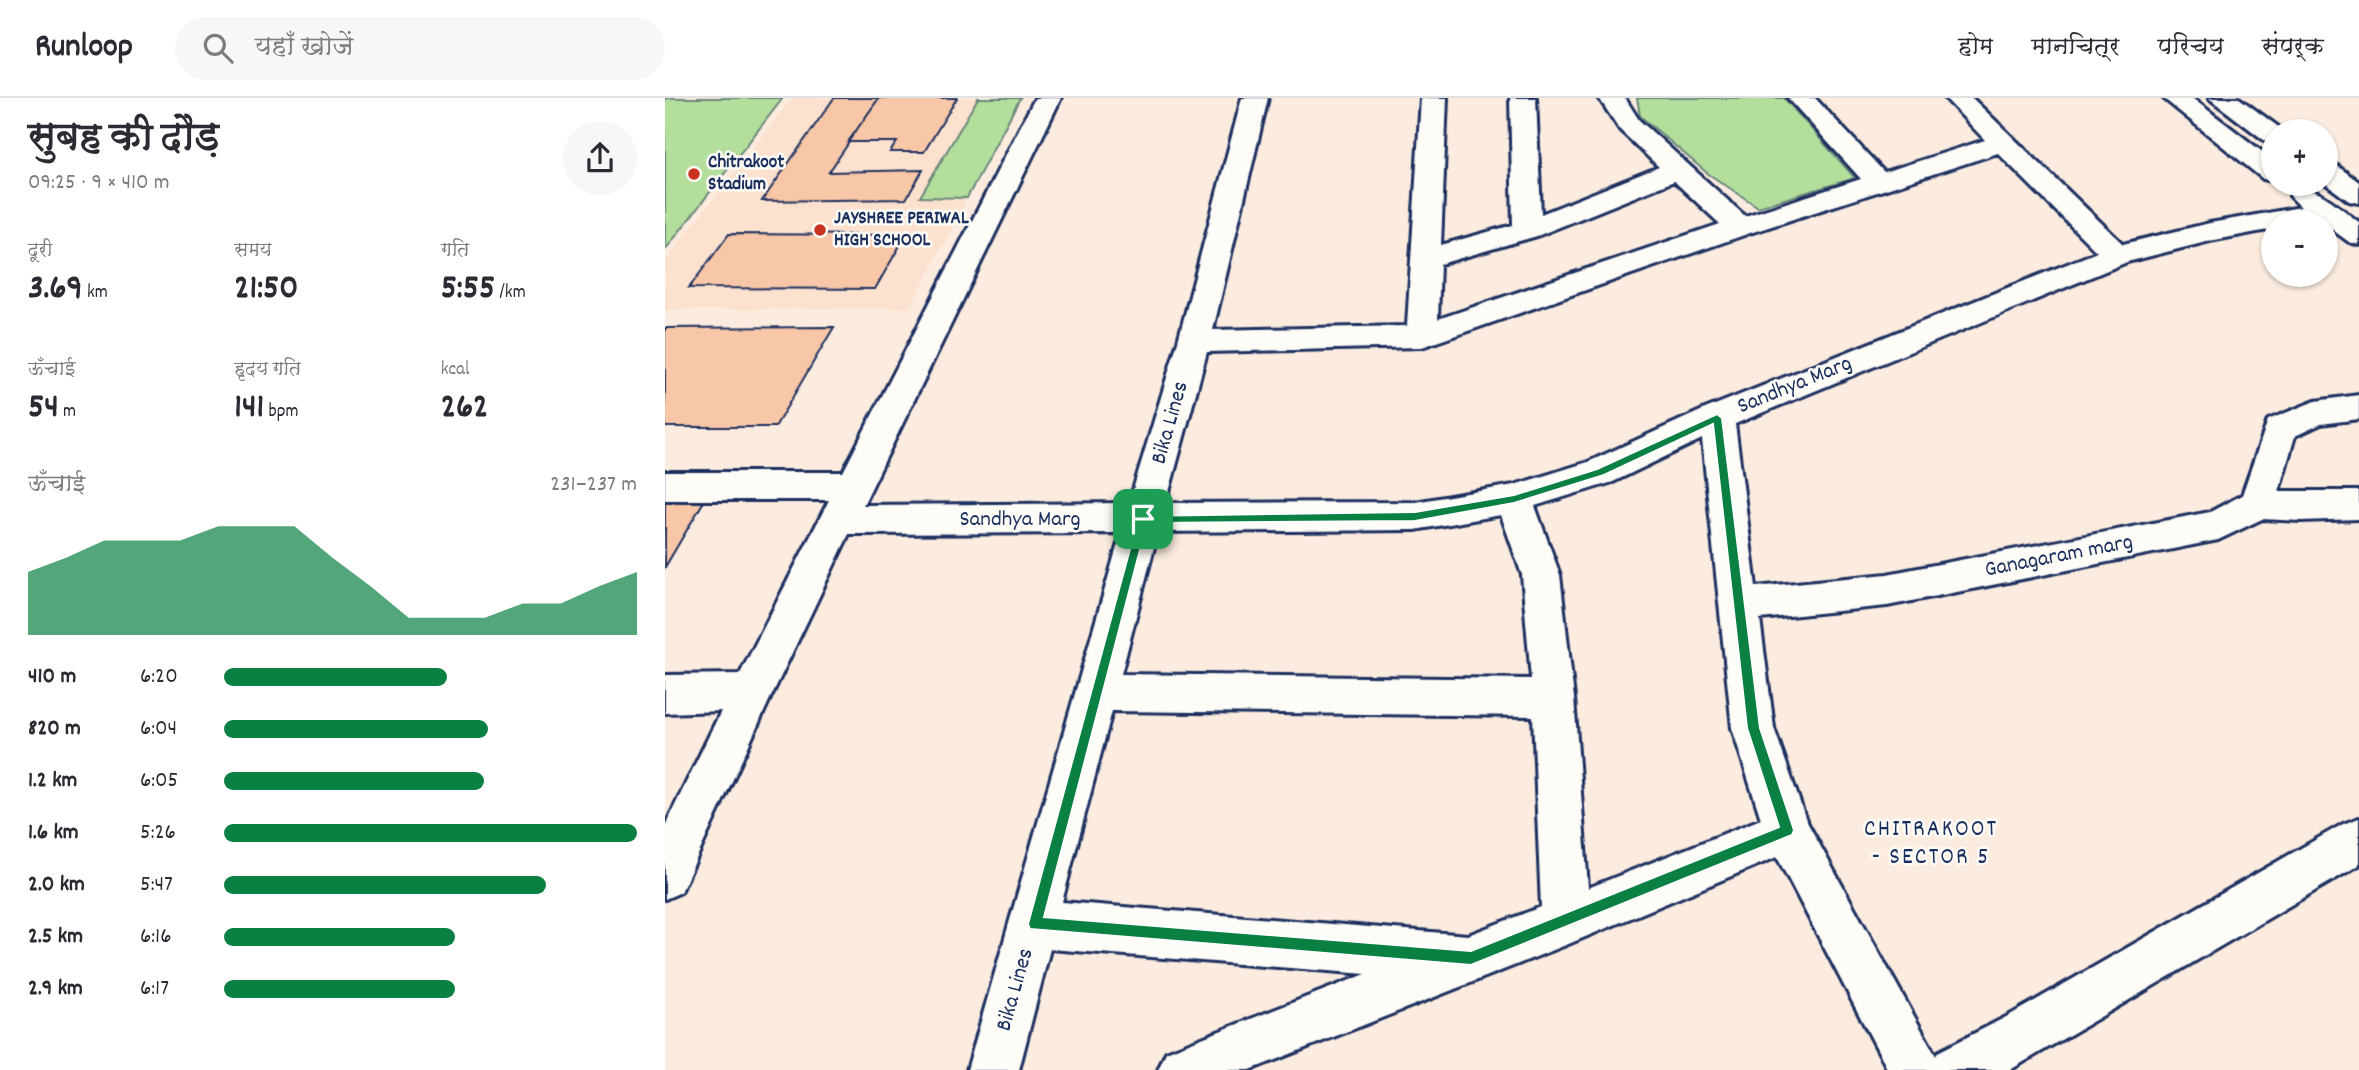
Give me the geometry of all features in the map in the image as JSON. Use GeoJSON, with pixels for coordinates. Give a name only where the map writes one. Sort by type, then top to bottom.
{"type":"FeatureCollection","features":[{"type":"Feature","properties":{"kind":"street"},"geometry":{"type":"LineString","coordinates":[[665,876],[752,692],[1048,98]]}},
{"type":"Feature","properties":{"kind":"street","name":"Bika Lines"},"geometry":{"type":"LineString","coordinates":[[993,1070],[1194,341],[1255,98]]}},
{"type":"Feature","properties":{"kind":"street"},"geometry":{"type":"LineString","coordinates":[[1422,336],[1434,98]]}},
{"type":"Feature","properties":{"kind":"street"},"geometry":{"type":"LineString","coordinates":[[1523,98],[1527,230]]}},
{"type":"Feature","properties":{"kind":"street"},"geometry":{"type":"LineString","coordinates":[[1612,98],[1629,125],[1741,227]]}},
{"type":"Feature","properties":{"kind":"street"},"geometry":{"type":"LineString","coordinates":[[1801,98],[1878,181]]}},
{"type":"Feature","properties":{"kind":"street"},"geometry":{"type":"LineString","coordinates":[[1958,98],[2117,255]]}},
{"type":"Feature","properties":{"kind":"street"},"geometry":{"type":"LineString","coordinates":[[2176,98],[2261,164]]}},
{"type":"Feature","properties":{"kind":"street"},"geometry":{"type":"LineString","coordinates":[[2222,98],[2261,126]]}},
{"type":"Feature","properties":{"kind":"street"},"geometry":{"type":"LineString","coordinates":[[1194,341],[1422,336],[1878,181],[2005,142]]}},
{"type":"Feature","properties":{"kind":"street"},"geometry":{"type":"LineString","coordinates":[[2338,170],[2359,168]]}},
{"type":"Feature","properties":{"kind":"street"},"geometry":{"type":"LineString","coordinates":[[1428,258],[1527,230],[1676,170]]}},
{"type":"Feature","properties":{"kind":"street"},"geometry":{"type":"LineString","coordinates":[[2338,180],[2359,195]]}},
{"type":"Feature","properties":{"kind":"street"},"geometry":{"type":"LineString","coordinates":[[2304,196],[2324,210]]}},
{"type":"Feature","properties":{"kind":"street"},"geometry":{"type":"LineString","coordinates":[[2338,221],[2359,236]]}},
{"type":"Feature","properties":{"kind":"street","name":"Sandhya Marg"},"geometry":{"type":"LineString","coordinates":[[837,520],[1415,516],[1514,499],[1600,472],[1717,418],[2117,255],[2261,223]]}},
{"type":"Feature","properties":{"kind":"street"},"geometry":{"type":"LineString","coordinates":[[2359,407],[2315,413],[2280,429],[2257,504],[2300,507],[2359,505]]}},
{"type":"Feature","properties":{"kind":"street"},"geometry":{"type":"LineString","coordinates":[[1717,418],[1753,728],[1787,830],[1916,1070]]}},
{"type":"Feature","properties":{"kind":"street"},"geometry":{"type":"LineString","coordinates":[[665,486],[855,486]]}},
{"type":"Feature","properties":{"kind":"street"},"geometry":{"type":"LineString","coordinates":[[1514,499],[1541,575],[1553,698],[1566,921]]}},
{"type":"Feature","properties":{"kind":"street","name":"Ganagaram marg"},"geometry":{"type":"LineString","coordinates":[[1740,605],[1887,590],[2218,525],[2257,504]]}},
{"type":"Feature","properties":{"kind":"street"},"geometry":{"type":"LineString","coordinates":[[665,694],[752,692]]}},
{"type":"Feature","properties":{"kind":"street"},"geometry":{"type":"LineString","coordinates":[[1098,692],[1553,698]]}},
{"type":"Feature","properties":{"kind":"street"},"geometry":{"type":"LineString","coordinates":[[1184,1070],[1566,921],[1787,830]]}},
{"type":"Feature","properties":{"kind":"street"},"geometry":{"type":"LineString","coordinates":[[1956,1070],[2028,1033],[2359,839]]}},
{"type":"Feature","properties":{"kind":"street"},"geometry":{"type":"LineString","coordinates":[[1035,924],[1471,958]]}},
{"type":"Feature","properties":{"kind":"shaded area","name":"JAYSHREE PERIWAL HIGH SCHOOL"},"geometry":{"type":"Polygon","coordinates":[[[792,98],[1020,98],[910,308],[665,310],[665,261],[792,98]]]}},
{"type":"Feature","properties":{"kind":"green space","name":"Chitrakoot Stadium"},"geometry":{"type":"Polygon","coordinates":[[[665,98],[783,98],[665,250],[665,98]]]}},
{"type":"Feature","properties":{"kind":"green space"},"geometry":{"type":"Polygon","coordinates":[[[978,98],[1020,98],[967,198],[920,197],[978,98]]]}},
{"type":"Feature","properties":{"kind":"green space"},"geometry":{"type":"Polygon","coordinates":[[[1637,98],[1784,98],[1855,178],[1758,207],[1707,173],[1640,116],[1637,98]]]}},
{"type":"Feature","properties":{"kind":"building"},"geometry":{"type":"Polygon","coordinates":[[[834,98],[879,98],[829,172],[923,170],[906,199],[762,201],[834,98]]]}},
{"type":"Feature","properties":{"kind":"building"},"geometry":{"type":"Polygon","coordinates":[[[879,98],[957,98],[924,152],[890,152],[897,142],[848,142],[879,98]]]}},
{"type":"Feature","properties":{"kind":"building"},"geometry":{"type":"Polygon","coordinates":[[[729,234],[906,235],[875,289],[689,288],[729,234]]]}},
{"type":"Feature","properties":{"kind":"building"},"geometry":{"type":"Polygon","coordinates":[[[834,327],[775,427],[665,427],[665,328],[834,327]]]}},
{"type":"Feature","properties":{"kind":"building"},"geometry":{"type":"Polygon","coordinates":[[[704,501],[665,567],[665,502],[704,501]]]}},
{"type":"Feature","properties":{"kind":"place","name":"Chitrakoot Stadium"},"geometry":{"type":"Point","coordinates":[694,174]}},
{"type":"Feature","properties":{"kind":"place","name":"JAYSHREE PERIWAL HIGH SCHOOL"},"geometry":{"type":"Point","coordinates":[820,230]}},
{"type":"Feature","properties":{"kind":"district","name":"CHITRAKOOT - SECTOR 5"},"geometry":{"type":"Point","coordinates":[1931,844]}},
{"type":"Feature","properties":{"kind":"route"},"geometry":{"type":"LineString","coordinates":[[1717,418],[1753,728],[1787,830],[1471,958],[1035,924],[1143,519],[1415,516],[1514,499],[1600,472],[1717,418]]}}]}
